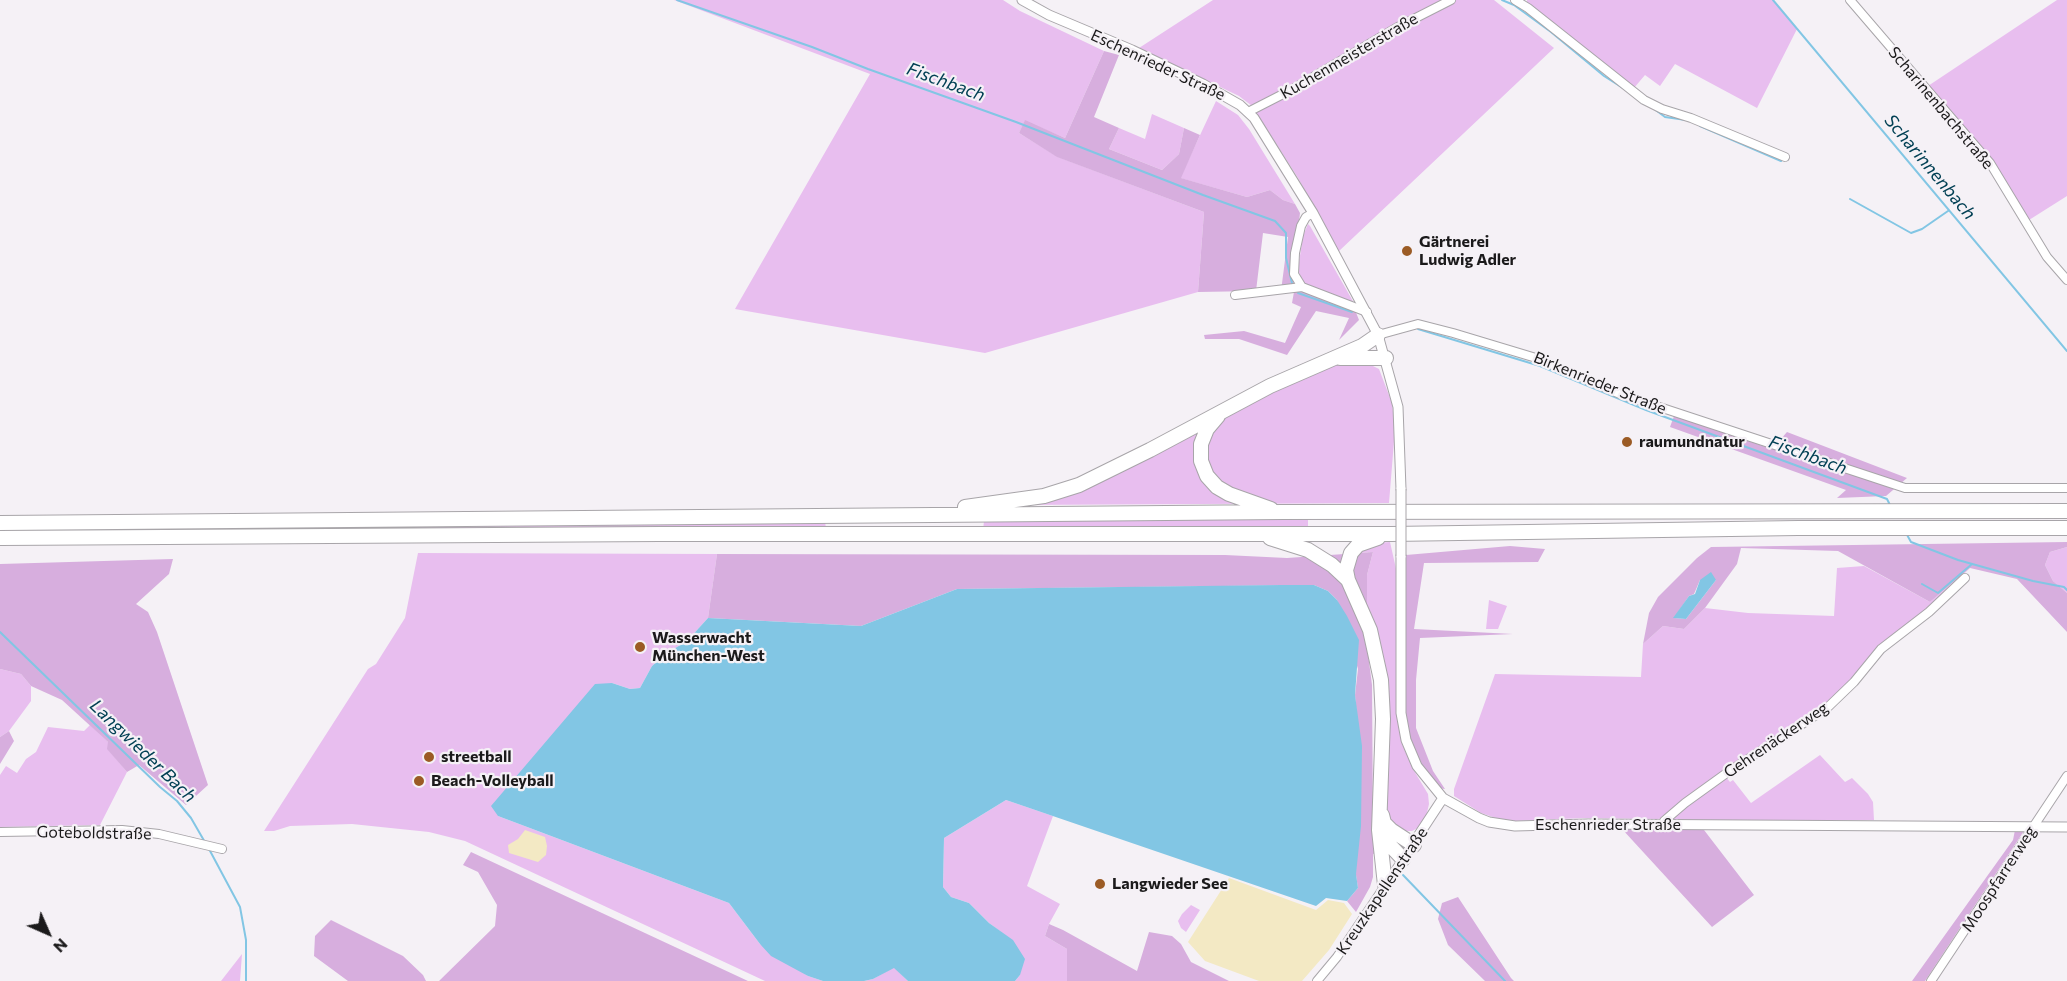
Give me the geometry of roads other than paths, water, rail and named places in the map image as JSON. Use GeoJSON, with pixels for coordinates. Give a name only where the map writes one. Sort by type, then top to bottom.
{"type":"FeatureCollection","features":[{"type":"Feature","properties":{"kind":"highway"},"geometry":{"type":"LineString","coordinates":[[895,515],[912,509],[971,507],[1044,496],[1079,485],[1270,386],[1362,346],[1378,335]]}},
{"type":"Feature","properties":{"kind":"highway"},"geometry":{"type":"LineString","coordinates":[[1335,358],[1386,358]]}},
{"type":"Feature","properties":{"kind":"highway"},"geometry":{"type":"LineString","coordinates":[[1224,411],[1207,429],[1201,444],[1201,461],[1207,476],[1217,487],[1229,494],[1283,512]]}},
{"type":"Feature","properties":{"kind":"highway"},"geometry":{"type":"LineString","coordinates":[[0,523],[1283,512],[2067,510]]}},
{"type":"Feature","properties":{"kind":"highway"},"geometry":{"type":"LineString","coordinates":[[0,538],[647,534],[1391,534],[2067,528]]}},
{"type":"Feature","properties":{"kind":"highway"},"geometry":{"type":"LineString","coordinates":[[1257,533],[1308,550],[1332,565],[1348,580]]}},
{"type":"Feature","properties":{"kind":"highway"},"geometry":{"type":"LineString","coordinates":[[1385,885],[1379,830],[1383,719],[1380,670],[1370,630],[1348,580],[1346,570],[1351,553],[1358,545],[1391,534]]}},
{"type":"Feature","properties":{"kind":"highway"},"geometry":{"type":"LineString","coordinates":[[1381,811],[1384,823],[1414,845]]}},
{"type":"Feature","properties":{"kind":"highway"},"geometry":{"type":"LineString","coordinates":[[1379,830],[1403,859]]}},
{"type":"Feature","properties":{"kind":"street","name":"Eschenrieder Straße"},"geometry":{"type":"LineString","coordinates":[[1022,0],[1049,15],[1132,50],[1203,84],[1230,98],[1248,112],[1258,123],[1312,213],[1367,312],[1386,358],[1398,407],[1401,489],[1401,713],[1406,740],[1417,766],[1443,798],[1466,812],[1502,825],[2067,827]]}},
{"type":"Feature","properties":{"kind":"street","name":"Kuchenmeisterstraße"},"geometry":{"type":"LineString","coordinates":[[1248,112],[1291,90],[1396,28],[1451,0]]}},
{"type":"Feature","properties":{"kind":"street"},"geometry":{"type":"LineString","coordinates":[[1515,0],[1644,100],[1785,157]]}},
{"type":"Feature","properties":{"kind":"street","name":"Scharinenbachstraße"},"geometry":{"type":"LineString","coordinates":[[1850,0],[1990,163],[2047,257],[2067,280]]}},
{"type":"Feature","properties":{"kind":"street"},"geometry":{"type":"LineString","coordinates":[[1302,287],[1294,274],[1295,253],[1301,225],[1312,213]]}},
{"type":"Feature","properties":{"kind":"street"},"geometry":{"type":"LineString","coordinates":[[1235,295],[1302,287],[1367,312]]}},
{"type":"Feature","properties":{"kind":"street","name":"Birkenrieder Straße"},"geometry":{"type":"LineString","coordinates":[[1378,335],[1418,324],[1453,333],[1536,358],[1620,394],[1905,488],[2067,488]]}},
{"type":"Feature","properties":{"kind":"street","name":"Gehrenäckerweg"},"geometry":{"type":"LineString","coordinates":[[1662,825],[1685,803],[1728,772],[1827,708],[1854,682],[1881,650],[1929,612],[1965,579]]}},
{"type":"Feature","properties":{"kind":"street","name":"Moospfarrerweg"},"geometry":{"type":"LineString","coordinates":[[1931,981],[2067,776]]}},
{"type":"Feature","properties":{"kind":"street","name":"Kreuzkapellenstraße"},"geometry":{"type":"LineString","coordinates":[[1317,981],[1337,957],[1414,845],[1443,798]]}},
{"type":"Feature","properties":{"kind":"street","name":"Goteboldstraße"},"geometry":{"type":"LineString","coordinates":[[0,832],[122,830],[159,834],[218,848]]}},
{"type":"Feature","properties":{"kind":"water"},"geometry":{"type":"Polygon","coordinates":[[[1711,572],[1716,580],[1686,619],[1673,618],[1689,596],[1695,594],[1700,580],[1711,572]]]}},
{"type":"Feature","properties":{"kind":"water","name":"Langwieder See"},"geometry":{"type":"Polygon","coordinates":[[[1314,585],[1328,591],[1337,600],[1359,640],[1355,695],[1362,746],[1361,826],[1356,874],[1358,888],[1347,901],[1326,898],[1316,906],[1006,800],[944,838],[943,887],[951,897],[969,903],[989,923],[1013,940],[1025,959],[1020,975],[1015,981],[908,981],[894,968],[864,981],[823,981],[808,976],[771,956],[729,903],[498,816],[491,806],[595,684],[612,683],[630,689],[640,688],[652,666],[667,653],[687,641],[708,618],[861,626],[957,589],[1314,585]]]}},
{"type":"Feature","properties":{"kind":"waterway","name":"Fischbach"},"geometry":{"type":"LineString","coordinates":[[677,0],[1016,122],[1275,221],[1286,233],[1286,258],[1292,283]]}},
{"type":"Feature","properties":{"kind":"waterway"},"geometry":{"type":"LineString","coordinates":[[1502,0],[1514,5],[1604,76],[1626,90]]}},
{"type":"Feature","properties":{"kind":"waterway","name":"Scharinnenbach"},"geometry":{"type":"LineString","coordinates":[[1773,0],[2067,351]]}},
{"type":"Feature","properties":{"kind":"waterway"},"geometry":{"type":"LineString","coordinates":[[1653,108],[1665,117],[1686,120]]}},
{"type":"Feature","properties":{"kind":"waterway"},"geometry":{"type":"LineString","coordinates":[[1700,126],[1781,161]]}},
{"type":"Feature","properties":{"kind":"waterway"},"geometry":{"type":"LineString","coordinates":[[1850,199],[1911,233],[1922,229],[1948,211]]}},
{"type":"Feature","properties":{"kind":"waterway"},"geometry":{"type":"LineString","coordinates":[[1298,293],[1352,312]]}},
{"type":"Feature","properties":{"kind":"waterway","name":"Fischbach"},"geometry":{"type":"LineString","coordinates":[[1418,329],[1540,366],[1646,410],[1887,499],[1890,505]]}},
{"type":"Feature","properties":{"kind":"waterway","name":"Fischbach"},"geometry":{"type":"LineString","coordinates":[[1906,533],[1911,542],[1958,560],[2033,581],[2064,587],[2067,590]]}},
{"type":"Feature","properties":{"kind":"waterway"},"geometry":{"type":"LineString","coordinates":[[1922,584],[1938,593],[1972,564]]}},
{"type":"Feature","properties":{"kind":"waterway","name":"Langwieder Bach"},"geometry":{"type":"LineString","coordinates":[[0,632],[177,801],[191,818],[206,844]]}},
{"type":"Feature","properties":{"kind":"waterway","name":"Langwieder Bach"},"geometry":{"type":"LineString","coordinates":[[209,849],[240,907],[246,940],[246,981]]}},
{"type":"Feature","properties":{"kind":"waterway"},"geometry":{"type":"LineString","coordinates":[[1403,875],[1505,981]]}},
{"type":"Feature","properties":{"kind":"place","name":"Gärtnerei Ludwig Adler"},"geometry":{"type":"Point","coordinates":[1407,251]}},
{"type":"Feature","properties":{"kind":"place","name":"raumundnatur"},"geometry":{"type":"Point","coordinates":[1627,442]}},
{"type":"Feature","properties":{"kind":"place","name":"Wasserwacht München-West"},"geometry":{"type":"Point","coordinates":[640,647]}},
{"type":"Feature","properties":{"kind":"place","name":"streetball"},"geometry":{"type":"Point","coordinates":[429,757]}},
{"type":"Feature","properties":{"kind":"place","name":"Beach-Volleyball"},"geometry":{"type":"Point","coordinates":[419,781]}},
{"type":"Feature","properties":{"kind":"place","name":"Langwieder See"},"geometry":{"type":"Point","coordinates":[1100,884]}}]}
